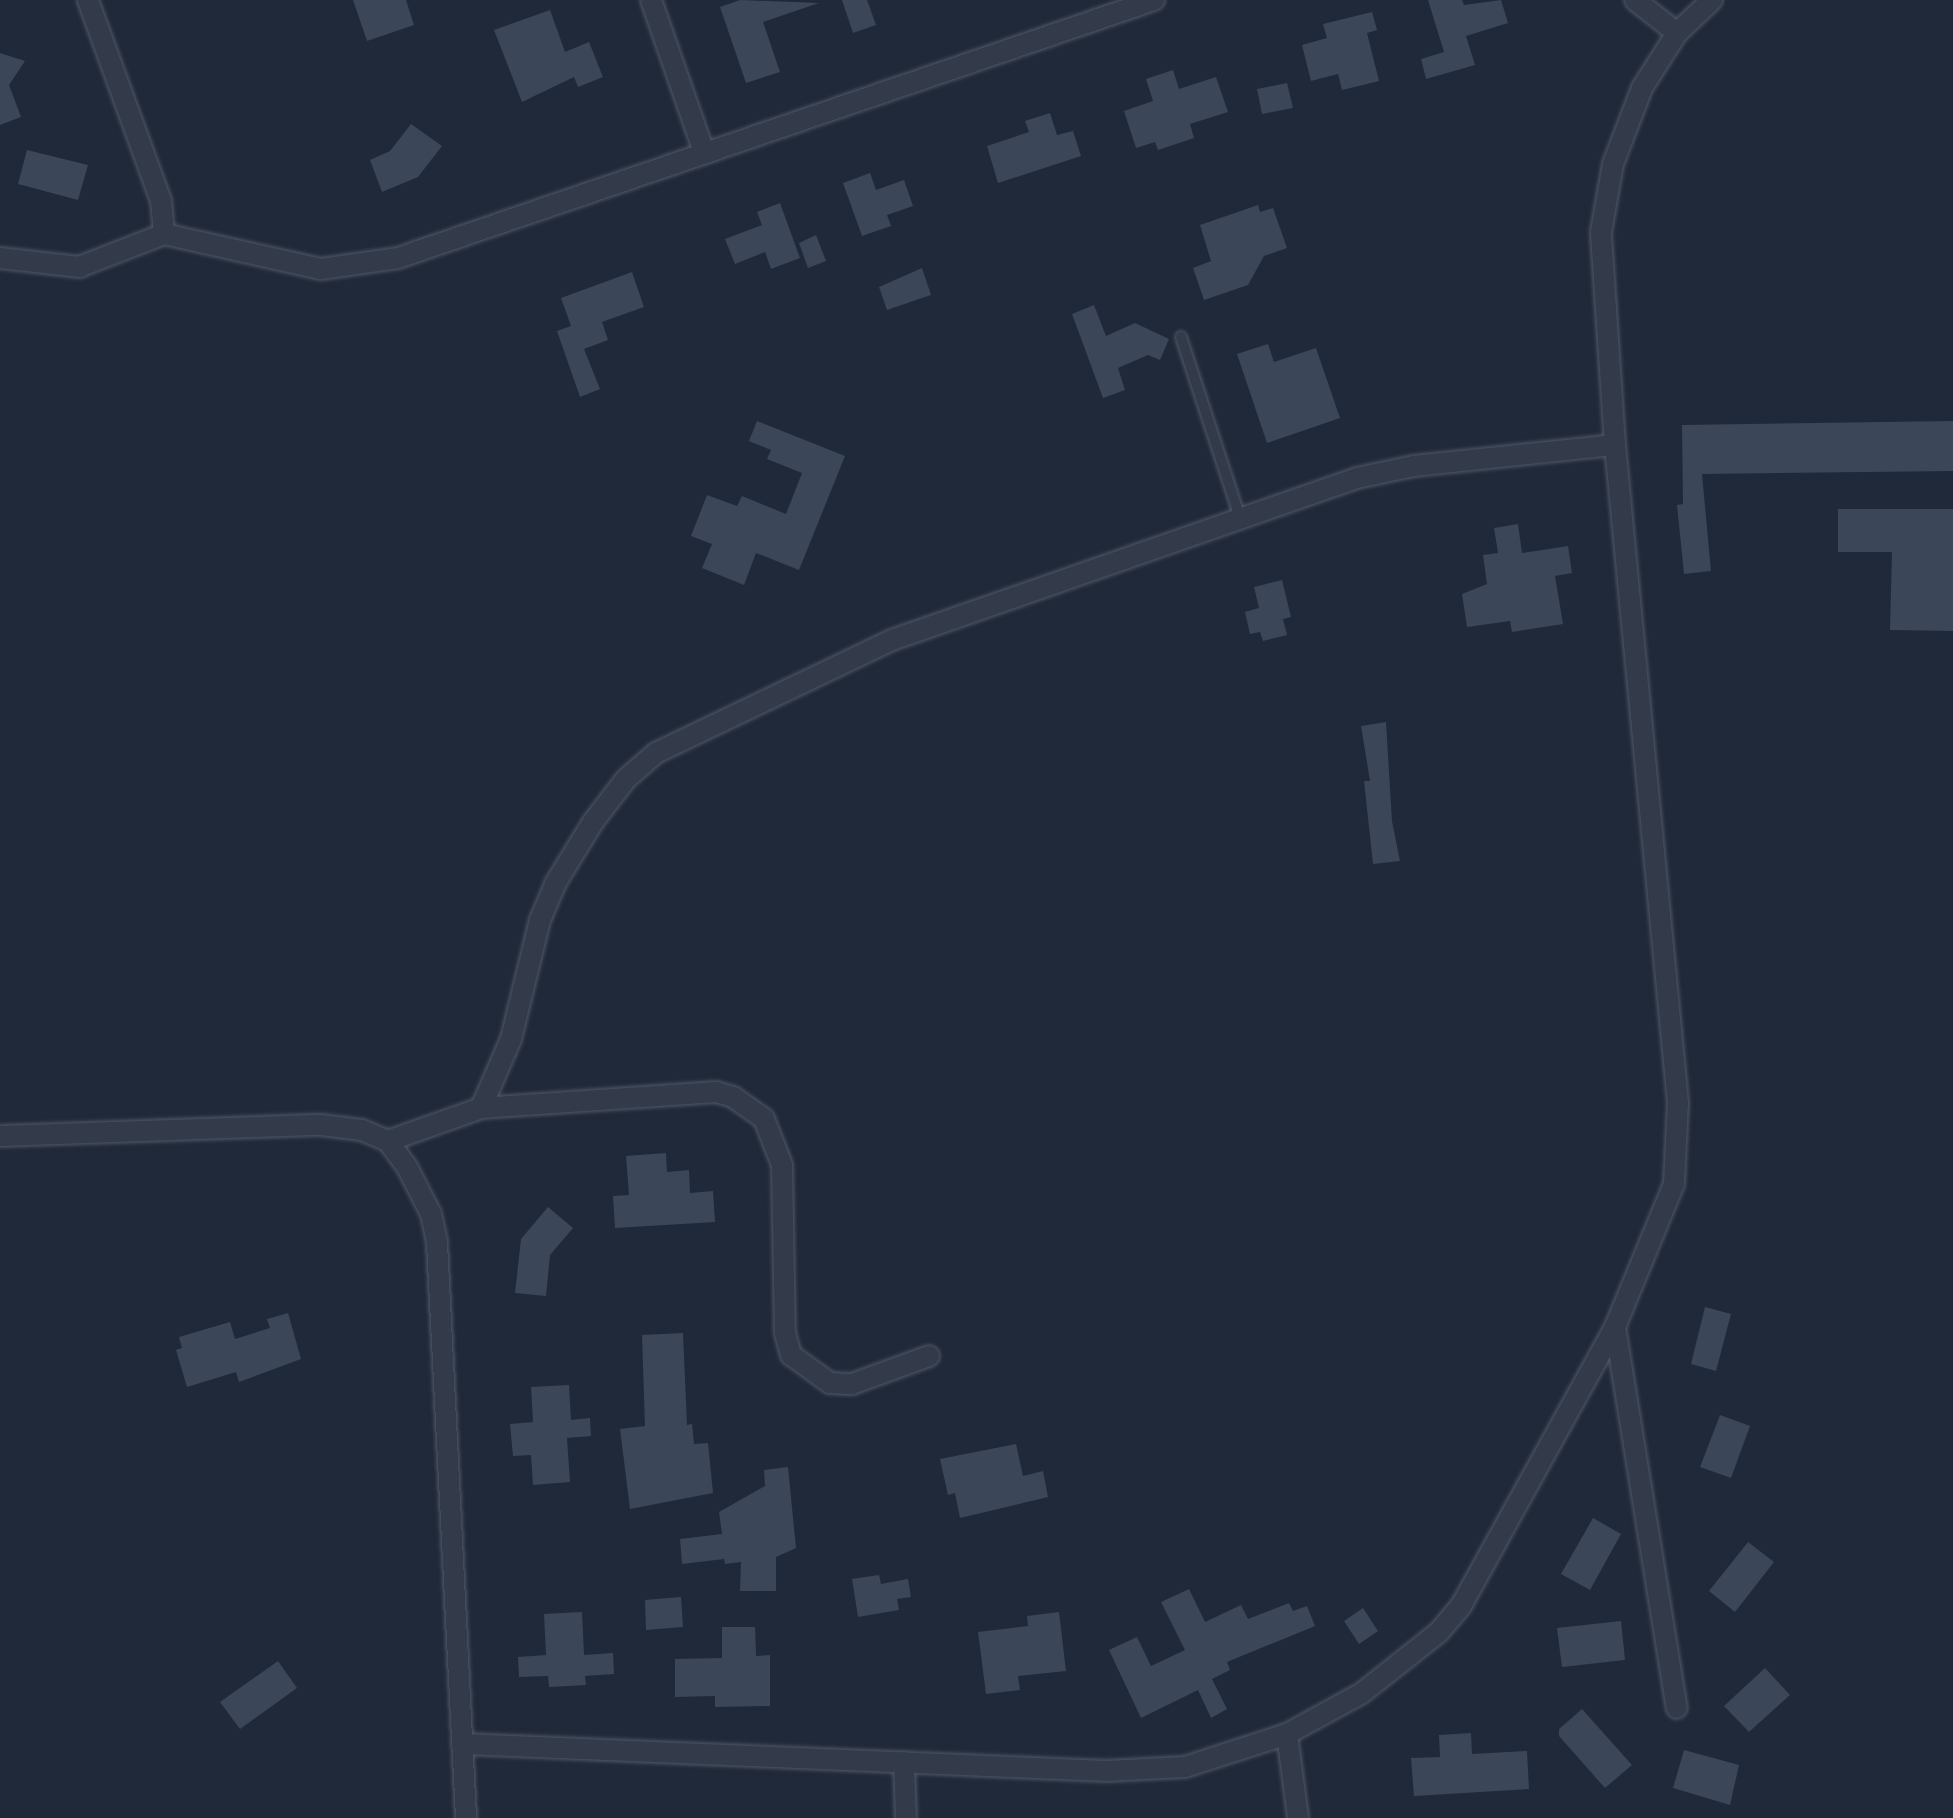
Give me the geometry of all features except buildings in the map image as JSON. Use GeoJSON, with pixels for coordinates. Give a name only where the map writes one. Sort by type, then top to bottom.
{"type":"FeatureCollection","features":[{"type":"Feature","properties":{"kind":"street"},"geometry":{"type":"LineString","coordinates":[[88,0],[161,201],[164,234]]}},
{"type":"Feature","properties":{"kind":"street"},"geometry":{"type":"LineString","coordinates":[[651,0],[704,152]]}},
{"type":"Feature","properties":{"kind":"street"},"geometry":{"type":"LineString","coordinates":[[0,258],[79,267],[164,234],[321,269],[370,264],[1154,0]]}},
{"type":"Feature","properties":{"kind":"street"},"geometry":{"type":"LineString","coordinates":[[1635,0],[1677,33]]}},
{"type":"Feature","properties":{"kind":"street"},"geometry":{"type":"LineString","coordinates":[[464,1744],[1147,1771],[1197,1764],[1287,1734],[1394,1670],[1461,1606],[1615,1327],[1666,1215],[1680,1134],[1601,265],[1604,208],[1631,110],[1677,33],[1712,0]]}},
{"type":"Feature","properties":{"kind":"street"},"geometry":{"type":"LineString","coordinates":[[481,1108],[511,1039],[540,920],[555,884],[593,822],[626,779],[656,753],[892,640],[1240,518],[1385,471],[1615,445]]}},
{"type":"Feature","properties":{"kind":"street"},"geometry":{"type":"LineString","coordinates":[[388,1141],[481,1108],[716,1092],[741,1101],[764,1119],[782,1165],[785,1333],[791,1355],[830,1383],[852,1384],[929,1356]]}},
{"type":"Feature","properties":{"kind":"street"},"geometry":{"type":"LineString","coordinates":[[0,1136],[321,1125],[362,1130],[388,1141],[419,1188],[437,1243],[466,1818]]}},
{"type":"Feature","properties":{"kind":"street"},"geometry":{"type":"LineString","coordinates":[[1615,1327],[1677,1708]]}},
{"type":"Feature","properties":{"kind":"street"},"geometry":{"type":"LineString","coordinates":[[1287,1734],[1298,1818]]}},
{"type":"Feature","properties":{"kind":"street"},"geometry":{"type":"LineString","coordinates":[[904,1762],[906,1818]]}},
{"type":"Feature","properties":{"kind":"lane"},"geometry":{"type":"LineString","coordinates":[[1181,337],[1240,518]]}}]}
